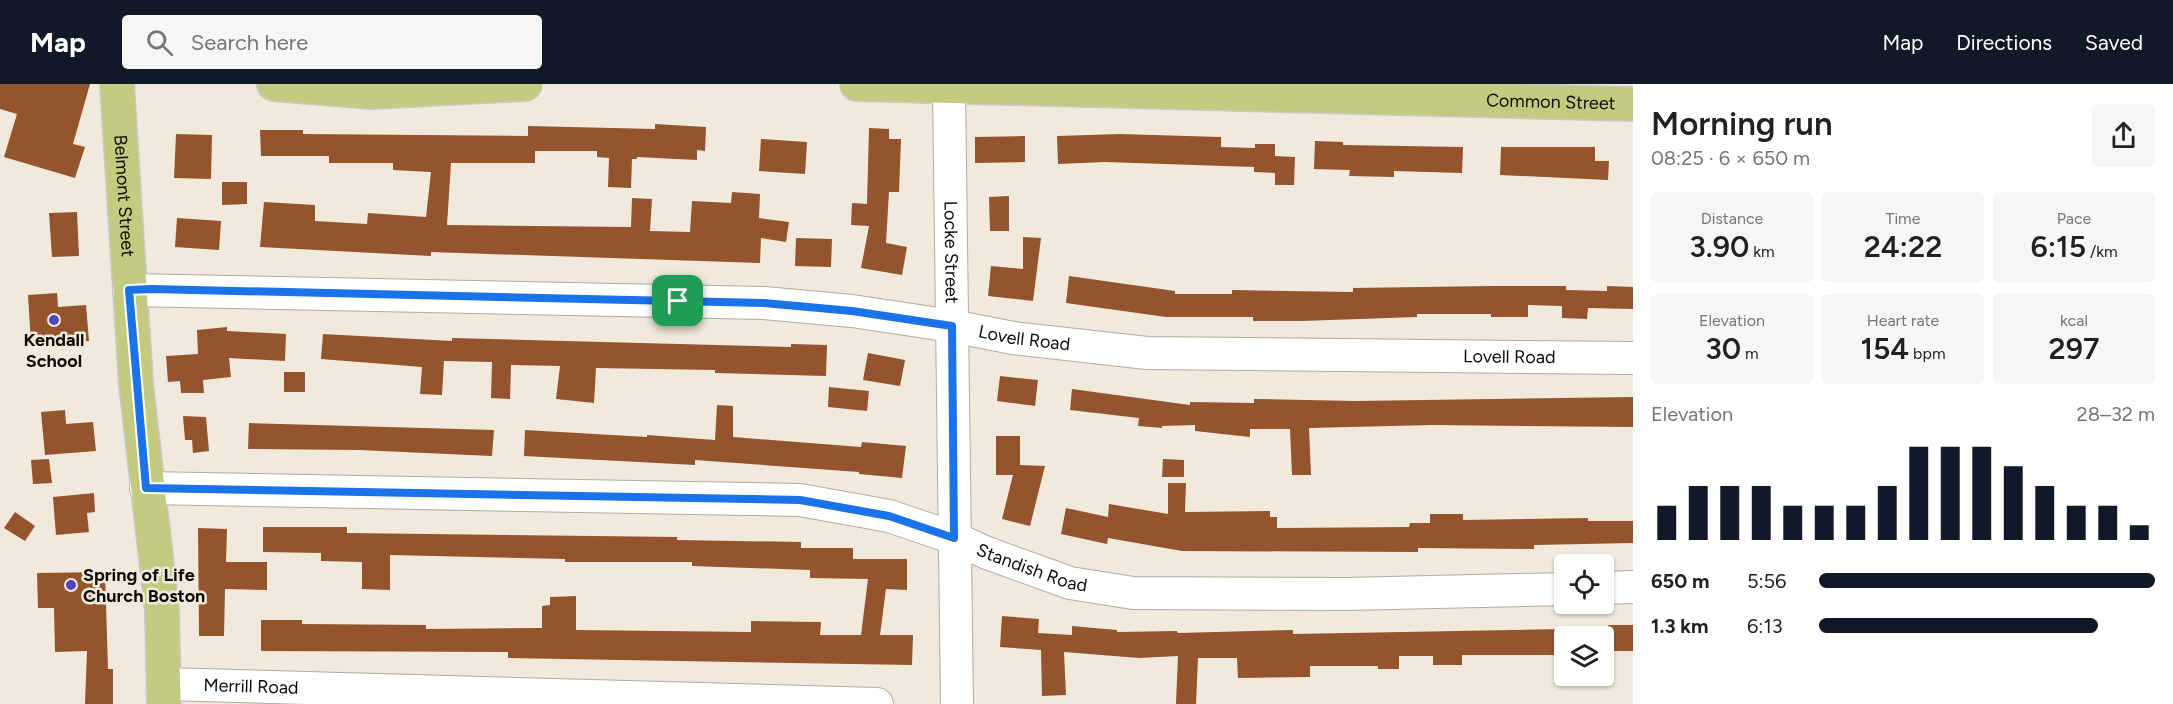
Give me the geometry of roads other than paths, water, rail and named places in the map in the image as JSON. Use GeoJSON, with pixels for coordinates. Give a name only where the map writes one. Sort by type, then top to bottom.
{"type":"FeatureCollection","features":[{"type":"Feature","properties":{"kind":"main road","name":"Belmont Street"},"geometry":{"type":"LineString","coordinates":[[117,84],[129,290],[146,488],[162,610],[164,694]]}},
{"type":"Feature","properties":{"kind":"main road"},"geometry":{"type":"LineString","coordinates":[[274,84],[372,88],[525,84]]}},
{"type":"Feature","properties":{"kind":"main road","name":"Common Street"},"geometry":{"type":"LineString","coordinates":[[857,84],[949,88],[1290,89],[1633,104]]}},
{"type":"Feature","properties":{"kind":"street","name":"Locke Street"},"geometry":{"type":"LineString","coordinates":[[949,88],[957,704]]}},
{"type":"Feature","properties":{"kind":"street","name":"Lovell Road"},"geometry":{"type":"LineString","coordinates":[[129,290],[764,303],[852,311],[1013,338],[1147,353],[1633,358]]}},
{"type":"Feature","properties":{"kind":"street","name":"Standish Road"},"geometry":{"type":"LineString","coordinates":[[146,488],[800,500],[889,516],[954,538],[987,553],[1070,583],[1133,593],[1347,594],[1554,589]]}},
{"type":"Feature","properties":{"kind":"street"},"geometry":{"type":"LineString","coordinates":[[1614,588],[1633,587]]}},
{"type":"Feature","properties":{"kind":"street","name":"Merrill Road"},"geometry":{"type":"LineString","coordinates":[[164,694],[877,704]]}},
{"type":"Feature","properties":{"kind":"place","name":"Kendall School"},"geometry":{"type":"Point","coordinates":[54,320]}},
{"type":"Feature","properties":{"kind":"place","name":"Spring of Life Church Boston"},"geometry":{"type":"Point","coordinates":[71,585]}}]}
